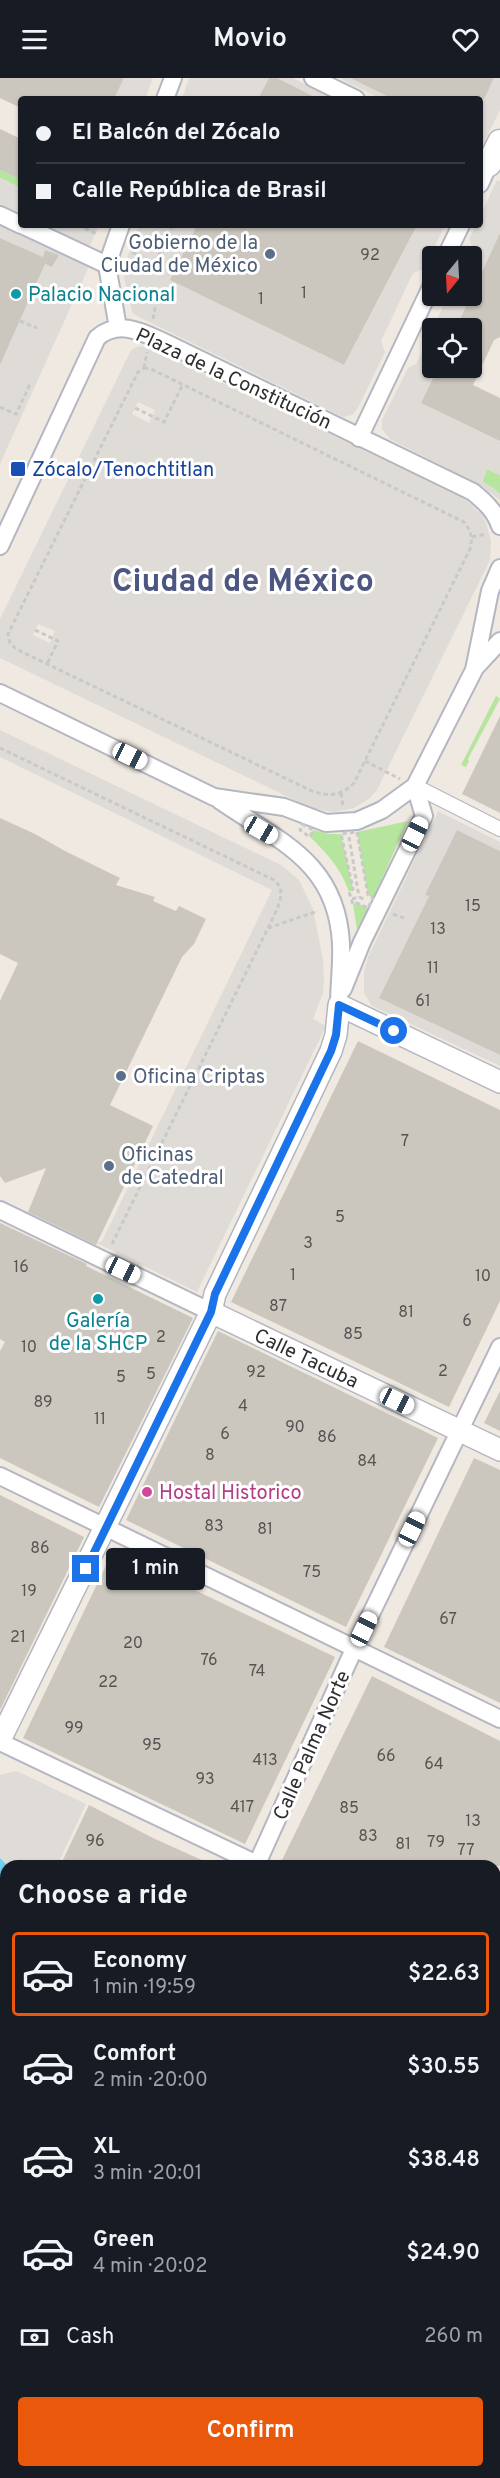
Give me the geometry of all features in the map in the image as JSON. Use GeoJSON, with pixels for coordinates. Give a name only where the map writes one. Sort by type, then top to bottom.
{"type":"FeatureCollection","features":[{"type":"Feature","properties":{"kind":"main road"},"geometry":{"type":"LineString","coordinates":[[487,169],[500,142]]}},
{"type":"Feature","properties":{"kind":"street"},"geometry":{"type":"LineString","coordinates":[[166,96],[172,78]]}},
{"type":"Feature","properties":{"kind":"street"},"geometry":{"type":"LineString","coordinates":[[313,78],[350,96]]}},
{"type":"Feature","properties":{"kind":"street"},"geometry":{"type":"LineString","coordinates":[[0,215],[18,224]]}},
{"type":"Feature","properties":{"kind":"street"},"geometry":{"type":"LineString","coordinates":[[27,228],[107,265]]}},
{"type":"Feature","properties":{"kind":"street"},"geometry":{"type":"LineString","coordinates":[[118,328],[107,265],[120,228]]}},
{"type":"Feature","properties":{"kind":"street"},"geometry":{"type":"LineString","coordinates":[[451,246],[459,228]]}},
{"type":"Feature","properties":{"kind":"street"},"geometry":{"type":"LineString","coordinates":[[360,438],[422,306]]}},
{"type":"Feature","properties":{"kind":"street","name":"Plaza de la Constitución"},"geometry":{"type":"LineString","coordinates":[[0,546],[97,338],[103,333],[118,328],[136,330],[164,342],[473,492],[487,504],[497,517],[500,526]]}},
{"type":"Feature","properties":{"kind":"street"},"geometry":{"type":"LineString","coordinates":[[474,670],[490,591],[500,568]]}},
{"type":"Feature","properties":{"kind":"street"},"geometry":{"type":"LineString","coordinates":[[214,796],[284,807],[326,823],[347,828],[382,810],[415,786],[474,670],[500,640]]}},
{"type":"Feature","properties":{"kind":"street"},"geometry":{"type":"LineString","coordinates":[[1,694],[214,796],[297,851],[320,876],[334,906],[338,921],[341,944],[339,1005],[336,1035],[331,1051],[215,1294],[211,1312],[0,1741],[248,1860]]}},
{"type":"Feature","properties":{"kind":"street"},"geometry":{"type":"LineString","coordinates":[[415,786],[500,829]]}},
{"type":"Feature","properties":{"kind":"street"},"geometry":{"type":"LineString","coordinates":[[339,1005],[362,942],[424,816],[415,786]]}},
{"type":"Feature","properties":{"kind":"street"},"geometry":{"type":"LineString","coordinates":[[339,1005],[500,1082]]}},
{"type":"Feature","properties":{"kind":"street"},"geometry":{"type":"LineString","coordinates":[[0,1210],[211,1312]]}},
{"type":"Feature","properties":{"kind":"street","name":"Calle Tacuba"},"geometry":{"type":"LineString","coordinates":[[211,1312],[500,1450]]}},
{"type":"Feature","properties":{"kind":"street","name":"Calle Palma Norte"},"geometry":{"type":"LineString","coordinates":[[260,1860],[354,1649],[500,1347]]}},
{"type":"Feature","properties":{"kind":"street"},"geometry":{"type":"LineString","coordinates":[[0,1476],[107,1526],[500,1719]]}},
{"type":"Feature","properties":{"kind":"path"},"geometry":{"type":"LineString","coordinates":[[84,228],[96,234]]}},
{"type":"Feature","properties":{"kind":"path"},"geometry":{"type":"LineString","coordinates":[[155,263],[172,228]]}},
{"type":"Feature","properties":{"kind":"path"},"geometry":{"type":"LineString","coordinates":[[132,252],[169,269]]}},
{"type":"Feature","properties":{"kind":"path"},"geometry":{"type":"LineString","coordinates":[[20,321],[37,328]]}},
{"type":"Feature","properties":{"kind":"path"},"geometry":{"type":"LineString","coordinates":[[144,368],[151,369],[183,384],[453,517],[469,528],[472,537],[470,549],[354,783],[341,793],[330,795],[312,791],[16,649],[10,643],[8,634],[138,372],[144,368]]}},
{"type":"Feature","properties":{"kind":"path"},"geometry":{"type":"LineString","coordinates":[[0,407],[16,414],[30,382]]}},
{"type":"Feature","properties":{"kind":"path"},"geometry":{"type":"LineString","coordinates":[[135,408],[164,422],[183,384]]}},
{"type":"Feature","properties":{"kind":"path"},"geometry":{"type":"LineString","coordinates":[[36,630],[58,641],[47,664]]}},
{"type":"Feature","properties":{"kind":"path"},"geometry":{"type":"LineString","coordinates":[[0,748],[274,880],[280,885],[281,894],[268,928],[104,1260]]}},
{"type":"Feature","properties":{"kind":"path"},"geometry":{"type":"LineString","coordinates":[[365,761],[415,786]]}},
{"type":"Feature","properties":{"kind":"path"},"geometry":{"type":"LineString","coordinates":[[341,793],[359,897]]}},
{"type":"Feature","properties":{"kind":"path"},"geometry":{"type":"LineString","coordinates":[[347,828],[357,832],[368,895],[373,898],[368,908],[353,904],[349,892],[354,889],[341,834],[347,828]]}},
{"type":"Feature","properties":{"kind":"path"},"geometry":{"type":"LineString","coordinates":[[268,928],[314,913]]}},
{"type":"Feature","properties":{"kind":"green space"},"geometry":{"type":"Polygon","coordinates":[[[0,170],[18,179],[18,187],[0,178],[0,170]]]}},
{"type":"Feature","properties":{"kind":"green space"},"geometry":{"type":"Polygon","coordinates":[[[487,469],[500,475],[500,494],[482,482],[487,469]]]}},
{"type":"Feature","properties":{"kind":"green space"},"geometry":{"type":"Polygon","coordinates":[[[496,696],[500,699],[466,767],[461,765],[496,696]]]}},
{"type":"Feature","properties":{"kind":"green space"},"geometry":{"type":"Polygon","coordinates":[[[408,821],[373,898],[368,895],[357,832],[408,821]]]}},
{"type":"Feature","properties":{"kind":"green space"},"geometry":{"type":"Polygon","coordinates":[[[313,830],[341,834],[353,889],[349,892],[333,862],[310,837],[313,830]]]}},
{"type":"Feature","properties":{"kind":"green space"},"geometry":{"type":"Polygon","coordinates":[[[357,903],[368,908],[357,930],[353,904],[357,903]]]}},
{"type":"Feature","properties":{"kind":"shaded area"},"geometry":{"type":"Polygon","coordinates":[[[124,78],[153,78],[146,96],[115,96],[124,78]]]}},
{"type":"Feature","properties":{"kind":"shaded area"},"geometry":{"type":"Polygon","coordinates":[[[189,78],[269,78],[260,96],[183,96],[189,78]]]}},
{"type":"Feature","properties":{"kind":"shaded area"},"geometry":{"type":"Polygon","coordinates":[[[277,78],[293,78],[328,96],[313,96],[277,78]]]}},
{"type":"Feature","properties":{"kind":"shaded area"},"geometry":{"type":"Polygon","coordinates":[[[339,78],[350,78],[387,96],[376,96],[339,78]]]}},
{"type":"Feature","properties":{"kind":"shaded area"},"geometry":{"type":"Polygon","coordinates":[[[494,78],[500,78],[500,110],[483,144],[483,100],[494,78]]]}},
{"type":"Feature","properties":{"kind":"shaded area"},"geometry":{"type":"Polygon","coordinates":[[[0,178],[18,187],[18,215],[0,207],[0,178]]]}},
{"type":"Feature","properties":{"kind":"shaded area"},"geometry":{"type":"Polygon","coordinates":[[[497,180],[500,181],[500,233],[482,272],[482,246],[472,246],[469,239],[474,228],[483,228],[483,210],[497,180]]]}},
{"type":"Feature","properties":{"kind":"shaded area"},"geometry":{"type":"Polygon","coordinates":[[[0,221],[90,264],[0,464],[0,365],[45,264],[52,267],[59,255],[45,250],[43,257],[0,238],[0,221]]]}},
{"type":"Feature","properties":{"kind":"shaded area"},"geometry":{"type":"Polygon","coordinates":[[[46,228],[98,228],[89,248],[46,228]]]}},
{"type":"Feature","properties":{"kind":"shaded area"},"geometry":{"type":"Polygon","coordinates":[[[138,228],[196,228],[170,280],[344,365],[415,228],[444,228],[435,246],[422,246],[422,270],[413,273],[381,341],[385,352],[358,408],[352,415],[343,417],[137,316],[132,312],[124,277],[127,272],[131,272],[127,264],[138,228]]]}},
{"type":"Feature","properties":{"kind":"shaded area"},"geometry":{"type":"Polygon","coordinates":[[[443,306],[466,306],[461,318],[438,318],[443,306]]]}},
{"type":"Feature","properties":{"kind":"shaded area"},"geometry":{"type":"Polygon","coordinates":[[[139,346],[148,347],[465,499],[481,514],[486,523],[491,541],[490,560],[377,790],[370,798],[354,808],[333,812],[311,808],[0,658],[0,619],[131,350],[139,346]],[[138,402],[132,414],[149,423],[155,410],[138,402]],[[38,624],[33,635],[50,643],[55,631],[38,624]]]}},
{"type":"Feature","properties":{"kind":"shaded area"},"geometry":{"type":"Polygon","coordinates":[[[422,351],[422,378],[433,378],[421,403],[500,441],[500,475],[487,469],[482,481],[500,494],[500,500],[483,487],[390,439],[382,429],[382,420],[408,368],[416,364],[422,351]]]}},
{"type":"Feature","properties":{"kind":"shaded area"},"geometry":{"type":"Polygon","coordinates":[[[0,730],[281,865],[299,880],[313,909],[323,959],[324,980],[323,993],[313,1019],[326,1026],[197,1292],[97,1243],[102,1241],[272,890],[0,757],[0,730]]]}},
{"type":"Feature","properties":{"kind":"shaded area"},"geometry":{"type":"Polygon","coordinates":[[[438,811],[500,842],[500,851],[457,830],[426,895],[429,896],[379,998],[500,1055],[500,1066],[372,1006],[364,993],[364,973],[368,957],[438,811]]]}},
{"type":"Feature","properties":{"kind":"shaded area"},"geometry":{"type":"Polygon","coordinates":[[[17,1771],[86,1804],[60,1860],[2,1860],[0,1858],[0,1775],[17,1771]]]}},
{"type":"Feature","properties":{"kind":"building"},"geometry":{"type":"Polygon","coordinates":[[[0,78],[124,78],[115,96],[18,96],[18,107],[0,98],[0,78]]]}},
{"type":"Feature","properties":{"kind":"building"},"geometry":{"type":"Polygon","coordinates":[[[269,78],[277,78],[313,96],[260,96],[269,78]]]}},
{"type":"Feature","properties":{"kind":"building"},"geometry":{"type":"Polygon","coordinates":[[[350,78],[494,78],[484,99],[483,96],[387,96],[350,78]]]}},
{"type":"Feature","properties":{"kind":"building"},"geometry":{"type":"Polygon","coordinates":[[[0,129],[18,138],[18,179],[0,170],[0,129]]]}},
{"type":"Feature","properties":{"kind":"building"},"geometry":{"type":"Polygon","coordinates":[[[196,228],[415,228],[344,365],[170,280],[196,228]]]}},
{"type":"Feature","properties":{"kind":"building"},"geometry":{"type":"Polygon","coordinates":[[[500,233],[500,337],[494,340],[482,366],[482,318],[461,318],[466,306],[482,306],[482,272],[500,233]]]}},
{"type":"Feature","properties":{"kind":"building","name":"Palacio Nacional"},"geometry":{"type":"Polygon","coordinates":[[[0,238],[43,257],[45,250],[59,255],[52,267],[45,264],[0,365],[0,238]]]}},
{"type":"Feature","properties":{"kind":"building"},"geometry":{"type":"Polygon","coordinates":[[[433,378],[476,378],[473,385],[500,398],[500,441],[421,403],[433,378]]]}},
{"type":"Feature","properties":{"kind":"building"},"geometry":{"type":"Polygon","coordinates":[[[500,716],[500,813],[462,794],[500,716]]]}},
{"type":"Feature","properties":{"kind":"building"},"geometry":{"type":"Polygon","coordinates":[[[0,818],[120,878],[116,885],[155,897],[153,901],[176,911],[179,906],[206,919],[194,944],[182,957],[110,1105],[153,1126],[96,1245],[28,1212],[46,1168],[5,1183],[0,1176],[0,1001],[18,963],[0,954],[0,818]]]}},
{"type":"Feature","properties":{"kind":"building"},"geometry":{"type":"Polygon","coordinates":[[[457,830],[500,851],[500,1055],[379,998],[429,896],[425,895],[457,830]]]}},
{"type":"Feature","properties":{"kind":"building"},"geometry":{"type":"Polygon","coordinates":[[[358,1041],[500,1110],[500,1301],[449,1407],[231,1302],[358,1041]]]}},
{"type":"Feature","properties":{"kind":"building"},"geometry":{"type":"Polygon","coordinates":[[[0,1223],[193,1318],[99,1507],[0,1458],[0,1351],[5,1342],[0,1339],[0,1223]]]}},
{"type":"Feature","properties":{"kind":"building"},"geometry":{"type":"Polygon","coordinates":[[[218,1331],[438,1438],[346,1627],[126,1520],[218,1331]]]}},
{"type":"Feature","properties":{"kind":"building"},"geometry":{"type":"Polygon","coordinates":[[[500,1391],[500,1431],[484,1423],[500,1391]]]}},
{"type":"Feature","properties":{"kind":"building"},"geometry":{"type":"Polygon","coordinates":[[[474,1458],[500,1470],[500,1703],[384,1647],[474,1458]]]}},
{"type":"Feature","properties":{"kind":"building"},"geometry":{"type":"Polygon","coordinates":[[[0,1495],[84,1537],[0,1710],[0,1495]]]}},
{"type":"Feature","properties":{"kind":"building"},"geometry":{"type":"Polygon","coordinates":[[[113,1551],[335,1657],[245,1844],[23,1738],[113,1551]]]}},
{"type":"Feature","properties":{"kind":"building"},"geometry":{"type":"Polygon","coordinates":[[[372,1676],[500,1741],[500,1860],[282,1860],[372,1676]]]}},
{"type":"Feature","properties":{"kind":"building"},"geometry":{"type":"Polygon","coordinates":[[[89,1805],[202,1860],[63,1860],[89,1805]]]}},
{"type":"Feature","properties":{"kind":"place","name":"Gobierno de la Ciudad de México"},"geometry":{"type":"Point","coordinates":[270,254]}},
{"type":"Feature","properties":{"kind":"place","name":"Palacio Nacional"},"geometry":{"type":"Point","coordinates":[16,294]}},
{"type":"Feature","properties":{"kind":"place","name":"Zócalo/Tenochtitlan"},"geometry":{"type":"Point","coordinates":[18,469]}},
{"type":"Feature","properties":{"kind":"place","name":"Oficina Criptas"},"geometry":{"type":"Point","coordinates":[121,1076]}},
{"type":"Feature","properties":{"kind":"place","name":"Oficinas de Catedral"},"geometry":{"type":"Point","coordinates":[109,1166]}},
{"type":"Feature","properties":{"kind":"place","name":"Galería de la SHCP"},"geometry":{"type":"Point","coordinates":[98,1299]}},
{"type":"Feature","properties":{"kind":"place","name":"Hostal Historico"},"geometry":{"type":"Point","coordinates":[147,1492]}},
{"type":"Feature","properties":{"kind":"district","name":"Ciudad de México"},"geometry":{"type":"Point","coordinates":[243,580]}},
{"type":"Feature","properties":{"kind":"route"},"geometry":{"type":"LineString","coordinates":[[86,1569],[211,1312],[215,1294],[331,1051],[336,1035],[339,1005],[394,1031]]}}]}
